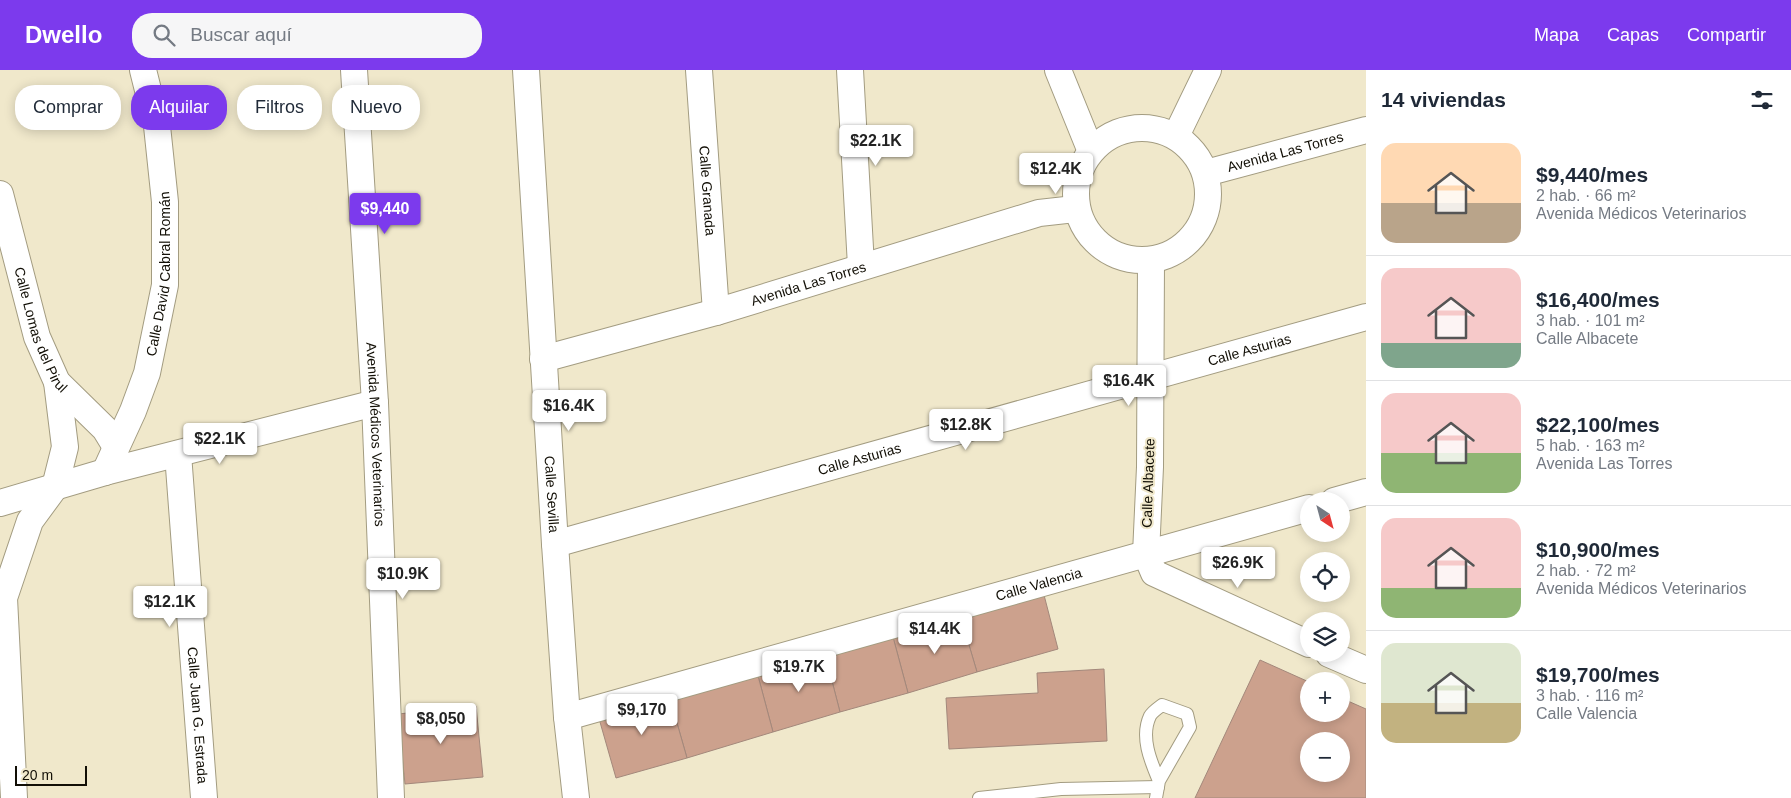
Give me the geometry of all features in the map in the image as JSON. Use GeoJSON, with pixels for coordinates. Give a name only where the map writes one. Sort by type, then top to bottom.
{"type":"FeatureCollection","features":[{"type":"Feature","properties":{"kind":"street","name":"Calle David Cabral Román"},"geometry":{"type":"LineString","coordinates":[[105,472],[133,411],[147,373],[165,285],[165,202],[157,126],[143,70]]}},
{"type":"Feature","properties":{"kind":"street","name":"Avenida Médicos Veterinarios"},"geometry":{"type":"LineString","coordinates":[[354,70],[374,403],[391,798]]}},
{"type":"Feature","properties":{"kind":"street","name":"Calle Sevilla"},"geometry":{"type":"LineString","coordinates":[[526,70],[555,544],[567,717],[576,798]]}},
{"type":"Feature","properties":{"kind":"street","name":"Calle Granada"},"geometry":{"type":"LineString","coordinates":[[699,70],[716,312]]}},
{"type":"Feature","properties":{"kind":"street"},"geometry":{"type":"LineString","coordinates":[[850,70],[861,266]]}},
{"type":"Feature","properties":{"kind":"street"},"geometry":{"type":"LineString","coordinates":[[1058,70],[1090,149]]}},
{"type":"Feature","properties":{"kind":"street"},"geometry":{"type":"LineString","coordinates":[[1176,136],[1208,70]]}},
{"type":"Feature","properties":{"kind":"street"},"geometry":{"type":"LineString","coordinates":[[1142,127],[1176,136],[1196,154],[1206,173],[1209,193],[1202,224],[1184,247],[1151,261],[1116,257],[1091,239],[1075,209],[1078,172],[1090,149],[1107,136],[1142,127]]}},
{"type":"Feature","properties":{"kind":"street","name":"Avenida Las Torres"},"geometry":{"type":"LineString","coordinates":[[1206,173],[1366,130]]}},
{"type":"Feature","properties":{"kind":"street","name":"Calle Lomas del Pirul"},"geometry":{"type":"LineString","coordinates":[[0,194],[37,337],[58,382],[105,429],[116,447]]}},
{"type":"Feature","properties":{"kind":"street","name":"Avenida Las Torres"},"geometry":{"type":"LineString","coordinates":[[543,360],[716,312],[1039,213],[1075,209]]}},
{"type":"Feature","properties":{"kind":"street","name":"Calle Albacete"},"geometry":{"type":"LineString","coordinates":[[1146,554],[1150,467],[1151,261]]}},
{"type":"Feature","properties":{"kind":"street","name":"Calle Asturias"},"geometry":{"type":"LineString","coordinates":[[555,544],[1366,317]]}},
{"type":"Feature","properties":{"kind":"street"},"geometry":{"type":"LineString","coordinates":[[14,798],[4,598],[30,520],[55,487],[65,447],[58,382]]}},
{"type":"Feature","properties":{"kind":"street"},"geometry":{"type":"LineString","coordinates":[[0,503],[105,472],[374,403]]}},
{"type":"Feature","properties":{"kind":"street","name":"Calle Juan G. Estrada"},"geometry":{"type":"LineString","coordinates":[[178,454],[204,798]]}},
{"type":"Feature","properties":{"kind":"street"},"geometry":{"type":"LineString","coordinates":[[1350,496],[1366,492]]}},
{"type":"Feature","properties":{"kind":"street","name":"Calle Valencia"},"geometry":{"type":"LineString","coordinates":[[567,717],[1300,511]]}},
{"type":"Feature","properties":{"kind":"street"},"geometry":{"type":"LineString","coordinates":[[1146,554],[1154,573],[1300,640]]}},
{"type":"Feature","properties":{"kind":"street"},"geometry":{"type":"LineString","coordinates":[[1348,662],[1366,670]]}},
{"type":"Feature","properties":{"kind":"lane"},"geometry":{"type":"LineString","coordinates":[[1162,705],[1187,714],[1190,727],[1158,789],[1149,757],[1146,737],[1150,715],[1162,705]]}},
{"type":"Feature","properties":{"kind":"lane"},"geometry":{"type":"LineString","coordinates":[[979,798],[1061,789],[1096,794],[1158,789]]}},
{"type":"Feature","properties":{"kind":"building"},"geometry":{"type":"Polygon","coordinates":[[[1044,595],[1058,649],[977,672],[961,618],[1044,595]]]}},
{"type":"Feature","properties":{"kind":"building"},"geometry":{"type":"Polygon","coordinates":[[[961,618],[977,672],[908,693],[893,637],[961,618]]]}},
{"type":"Feature","properties":{"kind":"building"},"geometry":{"type":"Polygon","coordinates":[[[893,637],[908,693],[840,712],[825,654],[893,637]]]}},
{"type":"Feature","properties":{"kind":"building"},"geometry":{"type":"Polygon","coordinates":[[[825,654],[840,712],[773,732],[757,672],[825,654]]]}},
{"type":"Feature","properties":{"kind":"building"},"geometry":{"type":"Polygon","coordinates":[[[1260,660],[1300,678],[1300,722],[1350,722],[1350,702],[1366,709],[1366,798],[1195,798],[1260,660]]]}},
{"type":"Feature","properties":{"kind":"building"},"geometry":{"type":"Polygon","coordinates":[[[1104,669],[1107,741],[949,749],[946,698],[1038,693],[1037,673],[1104,669]]]}},
{"type":"Feature","properties":{"kind":"building"},"geometry":{"type":"Polygon","coordinates":[[[757,672],[773,732],[687,758],[669,695],[757,672]]]}},
{"type":"Feature","properties":{"kind":"building"},"geometry":{"type":"Polygon","coordinates":[[[669,695],[687,758],[616,778],[598,715],[669,695]]]}},
{"type":"Feature","properties":{"kind":"building"},"geometry":{"type":"Polygon","coordinates":[[[476,706],[483,777],[405,784],[398,714],[476,706]]]}}]}
